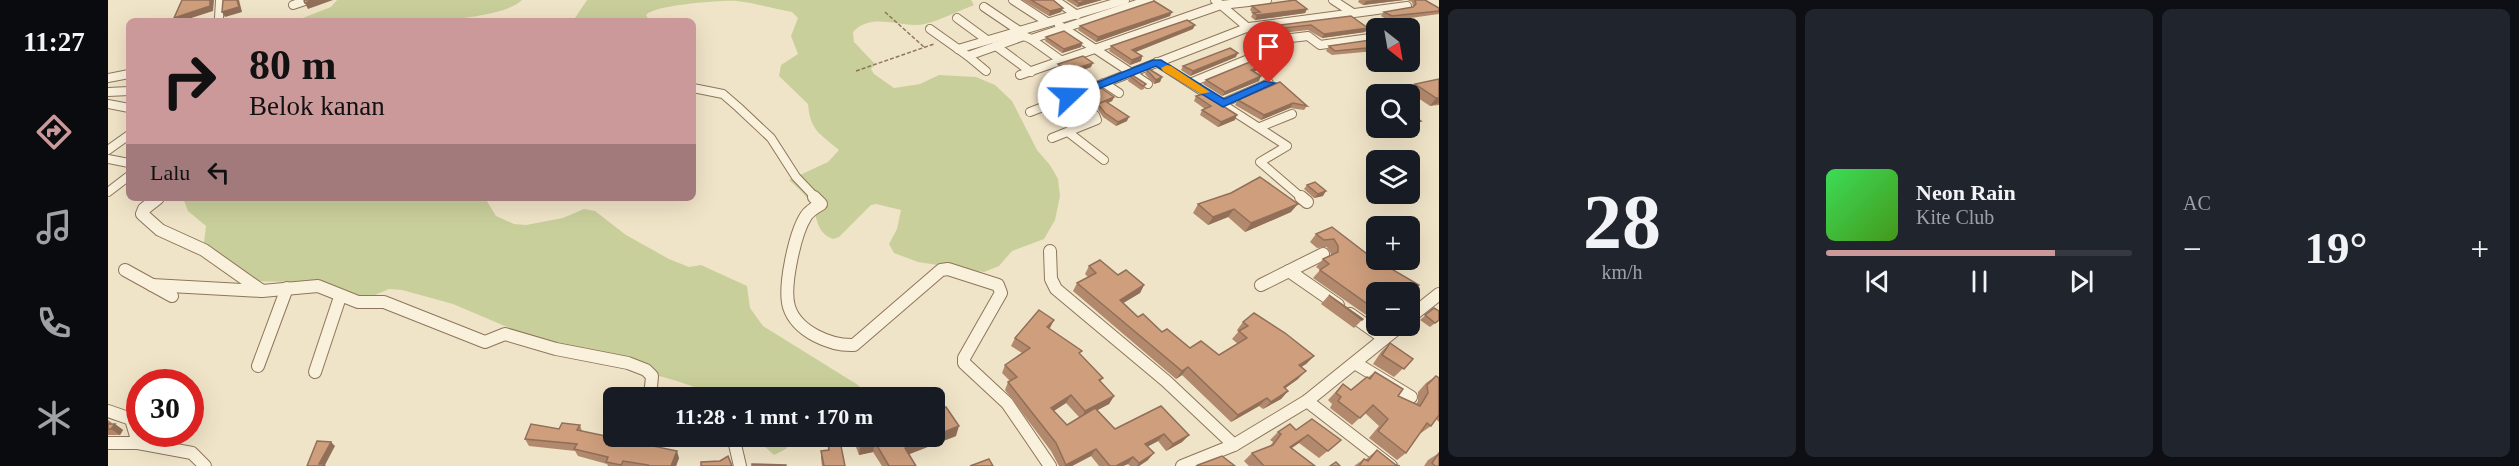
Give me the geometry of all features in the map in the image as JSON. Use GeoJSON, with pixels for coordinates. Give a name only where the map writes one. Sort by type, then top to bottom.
{"type":"FeatureCollection","features":[{"type":"Feature","properties":{"kind":"street"},"geometry":{"type":"LineString","coordinates":[[219,18],[220,0]]}},
{"type":"Feature","properties":{"kind":"street"},"geometry":{"type":"LineString","coordinates":[[293,5],[308,0]]}},
{"type":"Feature","properties":{"kind":"street"},"geometry":{"type":"LineString","coordinates":[[1013,0],[1062,28],[1148,84]]}},
{"type":"Feature","properties":{"kind":"street"},"geometry":{"type":"LineString","coordinates":[[1055,0],[1077,15]]}},
{"type":"Feature","properties":{"kind":"street"},"geometry":{"type":"LineString","coordinates":[[1094,0],[1105,7]]}},
{"type":"Feature","properties":{"kind":"street"},"geometry":{"type":"LineString","coordinates":[[958,50],[1018,30],[1125,0]]}},
{"type":"Feature","properties":{"kind":"street"},"geometry":{"type":"LineString","coordinates":[[1031,39],[1149,0]]}},
{"type":"Feature","properties":{"kind":"street"},"geometry":{"type":"LineString","coordinates":[[1020,75],[1218,3],[1267,0]]}},
{"type":"Feature","properties":{"kind":"street"},"geometry":{"type":"LineString","coordinates":[[1333,0],[1353,13]]}},
{"type":"Feature","properties":{"kind":"street"},"geometry":{"type":"LineString","coordinates":[[1190,83],[1273,49],[1218,3]]}},
{"type":"Feature","properties":{"kind":"street"},"geometry":{"type":"LineString","coordinates":[[1030,112],[1249,27],[1407,6]]}},
{"type":"Feature","properties":{"kind":"street"},"geometry":{"type":"LineString","coordinates":[[984,7],[1018,30]]}},
{"type":"Feature","properties":{"kind":"street"},"geometry":{"type":"LineString","coordinates":[[957,18],[987,40]]}},
{"type":"Feature","properties":{"kind":"street"},"geometry":{"type":"LineString","coordinates":[[930,29],[986,71]]}},
{"type":"Feature","properties":{"kind":"street"},"geometry":{"type":"LineString","coordinates":[[968,56],[1024,36],[1062,61]]}},
{"type":"Feature","properties":{"kind":"street"},"geometry":{"type":"LineString","coordinates":[[1265,40],[1308,36],[1320,45],[1366,39]]}},
{"type":"Feature","properties":{"kind":"street"},"geometry":{"type":"LineString","coordinates":[[996,46],[1031,72]]}},
{"type":"Feature","properties":{"kind":"street"},"geometry":{"type":"LineString","coordinates":[[1157,62],[1287,146],[1260,162],[1307,202]]}},
{"type":"Feature","properties":{"kind":"street"},"geometry":{"type":"LineString","coordinates":[[126,74],[111,77],[108,90],[126,91]]}},
{"type":"Feature","properties":{"kind":"street"},"geometry":{"type":"LineString","coordinates":[[1104,83],[1119,93]]}},
{"type":"Feature","properties":{"kind":"street"},"geometry":{"type":"LineString","coordinates":[[1223,103],[1269,83]]}},
{"type":"Feature","properties":{"kind":"street"},"geometry":{"type":"LineString","coordinates":[[696,89],[723,94],[738,107],[771,138],[796,177],[821,204],[806,215],[792,257],[787,299],[789,308],[800,323],[840,346],[854,345],[941,270],[948,269],[998,285],[1001,293],[970,351],[964,357],[964,363],[1007,403],[1050,466]]}},
{"type":"Feature","properties":{"kind":"street"},"geometry":{"type":"LineString","coordinates":[[1052,138],[1097,118],[1069,96]]}},
{"type":"Feature","properties":{"kind":"street"},"geometry":{"type":"LineString","coordinates":[[108,104],[126,107]]}},
{"type":"Feature","properties":{"kind":"street"},"geometry":{"type":"LineString","coordinates":[[1260,128],[1292,114]]}},
{"type":"Feature","properties":{"kind":"street"},"geometry":{"type":"LineString","coordinates":[[1068,132],[1104,160]]}},
{"type":"Feature","properties":{"kind":"street"},"geometry":{"type":"LineString","coordinates":[[108,150],[126,137]]}},
{"type":"Feature","properties":{"kind":"street"},"geometry":{"type":"LineString","coordinates":[[108,159],[126,162]]}},
{"type":"Feature","properties":{"kind":"street"},"geometry":{"type":"LineString","coordinates":[[108,192],[126,178]]}},
{"type":"Feature","properties":{"kind":"street"},"geometry":{"type":"LineString","coordinates":[[154,201],[144,209],[142,214],[160,230],[204,250],[262,291]]}},
{"type":"Feature","properties":{"kind":"street"},"geometry":{"type":"LineString","coordinates":[[1050,251],[1051,279],[1056,289],[1166,381],[1234,445]]}},
{"type":"Feature","properties":{"kind":"street"},"geometry":{"type":"LineString","coordinates":[[1261,285],[1323,254]]}},
{"type":"Feature","properties":{"kind":"street"},"geometry":{"type":"LineString","coordinates":[[125,270],[172,296]]}},
{"type":"Feature","properties":{"kind":"street"},"geometry":{"type":"LineString","coordinates":[[1289,271],[1384,338]]}},
{"type":"Feature","properties":{"kind":"street"},"geometry":{"type":"LineString","coordinates":[[152,285],[262,291],[318,286],[340,297],[358,302],[384,302],[485,342],[505,334],[556,349],[628,363],[646,370],[652,376],[651,387]]}},
{"type":"Feature","properties":{"kind":"street"},"geometry":{"type":"LineString","coordinates":[[258,366],[287,288]]}},
{"type":"Feature","properties":{"kind":"street"},"geometry":{"type":"LineString","coordinates":[[1420,309],[1439,294]]}},
{"type":"Feature","properties":{"kind":"street"},"geometry":{"type":"LineString","coordinates":[[315,372],[340,297]]}},
{"type":"Feature","properties":{"kind":"street"},"geometry":{"type":"LineString","coordinates":[[1182,466],[1234,445],[1307,401],[1387,336]]}},
{"type":"Feature","properties":{"kind":"street"},"geometry":{"type":"LineString","coordinates":[[1355,363],[1411,397]]}},
{"type":"Feature","properties":{"kind":"street"},"geometry":{"type":"LineString","coordinates":[[1307,401],[1391,466]]}},
{"type":"Feature","properties":{"kind":"street"},"geometry":{"type":"LineString","coordinates":[[108,411],[126,415]]}},
{"type":"Feature","properties":{"kind":"street"},"geometry":{"type":"LineString","coordinates":[[108,443],[126,443]]}},
{"type":"Feature","properties":{"kind":"street"},"geometry":{"type":"LineString","coordinates":[[160,447],[192,453],[205,466]]}},
{"type":"Feature","properties":{"kind":"street"},"geometry":{"type":"LineString","coordinates":[[736,447],[740,466]]}},
{"type":"Feature","properties":{"kind":"path"},"geometry":{"type":"LineString","coordinates":[[885,12],[924,47]]}},
{"type":"Feature","properties":{"kind":"path"},"geometry":{"type":"LineString","coordinates":[[856,71],[945,40]]}},
{"type":"Feature","properties":{"kind":"green space"},"geometry":{"type":"Polygon","coordinates":[[[337,0],[522,0],[506,9],[480,16],[459,18],[303,18],[331,7],[337,0]]]}},
{"type":"Feature","properties":{"kind":"green space"},"geometry":{"type":"Polygon","coordinates":[[[587,0],[971,0],[974,5],[925,24],[869,23],[853,32],[854,42],[875,64],[871,69],[874,74],[894,88],[920,84],[939,75],[976,77],[995,85],[1012,101],[1037,150],[1058,179],[1060,196],[1055,220],[1044,239],[1012,251],[999,266],[984,272],[918,262],[894,253],[889,244],[897,229],[901,210],[876,204],[871,205],[839,237],[833,239],[820,228],[809,201],[789,180],[828,162],[839,150],[813,125],[808,104],[779,76],[781,65],[798,54],[791,36],[798,18],[792,12],[744,2],[718,1],[662,8],[646,15],[648,18],[575,18],[587,0]]]}},
{"type":"Feature","properties":{"kind":"green space"},"geometry":{"type":"Polygon","coordinates":[[[184,201],[487,201],[496,216],[514,224],[526,225],[563,218],[584,209],[595,211],[626,235],[669,259],[689,267],[701,265],[747,286],[750,308],[763,326],[860,387],[694,387],[552,346],[453,304],[402,290],[389,289],[375,295],[349,296],[299,282],[239,281],[210,258],[204,242],[206,226],[188,211],[184,201]]]}},
{"type":"Feature","properties":{"kind":"green space"},"geometry":{"type":"Polygon","coordinates":[[[765,447],[787,447],[786,449],[774,455],[765,447]]]}},
{"type":"Feature","properties":{"kind":"building"},"geometry":{"type":"Polygon","coordinates":[[[182,0],[210,0],[210,6],[174,18],[182,0]]]}},
{"type":"Feature","properties":{"kind":"building"},"geometry":{"type":"Polygon","coordinates":[[[223,0],[237,0],[239,7],[222,12],[223,0]]]}},
{"type":"Feature","properties":{"kind":"building"},"geometry":{"type":"Polygon","coordinates":[[[1031,0],[1053,0],[1063,8],[1050,11],[1031,0]]]}},
{"type":"Feature","properties":{"kind":"building"},"geometry":{"type":"Polygon","coordinates":[[[1295,0],[1307,9],[1257,15],[1253,13],[1260,12],[1252,6],[1295,0]]]}},
{"type":"Feature","properties":{"kind":"building"},"geometry":{"type":"Polygon","coordinates":[[[1415,0],[1425,0],[1439,8],[1439,11],[1392,16],[1384,12],[1413,7],[1416,4],[1415,0]]]}},
{"type":"Feature","properties":{"kind":"building"},"geometry":{"type":"Polygon","coordinates":[[[1154,1],[1172,12],[1098,37],[1080,26],[1154,1]]]}},
{"type":"Feature","properties":{"kind":"building"},"geometry":{"type":"Polygon","coordinates":[[[1351,16],[1366,28],[1324,34],[1311,25],[1275,29],[1272,26],[1351,16]]]}},
{"type":"Feature","properties":{"kind":"building"},"geometry":{"type":"Polygon","coordinates":[[[1187,20],[1195,25],[1132,50],[1142,56],[1132,60],[1111,46],[1187,20]]]}},
{"type":"Feature","properties":{"kind":"building"},"geometry":{"type":"Polygon","coordinates":[[[1064,31],[1082,43],[1064,49],[1046,37],[1064,31]]]}},
{"type":"Feature","properties":{"kind":"building"},"geometry":{"type":"Polygon","coordinates":[[[1366,41],[1366,48],[1335,51],[1329,46],[1366,41]]]}},
{"type":"Feature","properties":{"kind":"building"},"geometry":{"type":"Polygon","coordinates":[[[1230,48],[1238,53],[1193,71],[1183,66],[1230,48]]]}},
{"type":"Feature","properties":{"kind":"building"},"geometry":{"type":"Polygon","coordinates":[[[1083,56],[1093,63],[1068,71],[1058,64],[1083,56]]]}},
{"type":"Feature","properties":{"kind":"building"},"geometry":{"type":"Polygon","coordinates":[[[1252,61],[1260,66],[1251,70],[1261,76],[1225,92],[1206,80],[1252,61]]]}},
{"type":"Feature","properties":{"kind":"building"},"geometry":{"type":"Polygon","coordinates":[[[1147,70],[1162,77],[1156,80],[1147,70]]]}},
{"type":"Feature","properties":{"kind":"building"},"geometry":{"type":"Polygon","coordinates":[[[1130,76],[1146,84],[1143,86],[1130,76]]]}},
{"type":"Feature","properties":{"kind":"building"},"geometry":{"type":"Polygon","coordinates":[[[1439,79],[1439,98],[1420,87],[1420,84],[1415,84],[1439,79]]]}},
{"type":"Feature","properties":{"kind":"building"},"geometry":{"type":"Polygon","coordinates":[[[1280,82],[1307,106],[1293,103],[1264,115],[1238,100],[1280,82]]]}},
{"type":"Feature","properties":{"kind":"building"},"geometry":{"type":"Polygon","coordinates":[[[1101,88],[1114,97],[1098,104],[1085,94],[1101,88]]]}},
{"type":"Feature","properties":{"kind":"building"},"geometry":{"type":"Polygon","coordinates":[[[1204,94],[1237,115],[1221,122],[1202,110],[1211,106],[1196,96],[1204,94]]]}},
{"type":"Feature","properties":{"kind":"building"},"geometry":{"type":"Polygon","coordinates":[[[1105,101],[1129,117],[1118,122],[1105,113],[1098,104],[1105,101]]]}},
{"type":"Feature","properties":{"kind":"building"},"geometry":{"type":"Polygon","coordinates":[[[1260,177],[1298,204],[1251,223],[1234,209],[1213,217],[1198,204],[1231,193],[1260,177]]]}},
{"type":"Feature","properties":{"kind":"building"},"geometry":{"type":"Polygon","coordinates":[[[1315,182],[1326,191],[1318,194],[1307,185],[1315,182]]]}},
{"type":"Feature","properties":{"kind":"building"},"geometry":{"type":"Polygon","coordinates":[[[1332,227],[1366,253],[1366,270],[1393,270],[1414,282],[1366,282],[1366,303],[1320,270],[1329,264],[1323,259],[1338,252],[1338,246],[1334,239],[1324,240],[1316,234],[1332,227]]]}},
{"type":"Feature","properties":{"kind":"building"},"geometry":{"type":"Polygon","coordinates":[[[1100,260],[1118,275],[1126,270],[1144,285],[1120,300],[1138,317],[1143,314],[1162,332],[1167,329],[1190,348],[1201,341],[1219,355],[1247,338],[1239,331],[1248,326],[1243,322],[1254,313],[1285,333],[1314,356],[1299,365],[1306,371],[1284,387],[1288,391],[1271,402],[1267,398],[1238,415],[1188,367],[1182,371],[1077,283],[1096,273],[1089,266],[1100,260]]]}},
{"type":"Feature","properties":{"kind":"building"},"geometry":{"type":"Polygon","coordinates":[[[1329,295],[1363,319],[1362,320],[1329,295]]]}},
{"type":"Feature","properties":{"kind":"building"},"geometry":{"type":"Polygon","coordinates":[[[1434,308],[1439,311],[1439,320],[1435,323],[1425,315],[1434,308]]]}},
{"type":"Feature","properties":{"kind":"building"},"geometry":{"type":"Polygon","coordinates":[[[1039,310],[1054,320],[1047,327],[1082,351],[1079,353],[1103,378],[1099,380],[1114,396],[1085,411],[1071,395],[1051,408],[1067,425],[1095,408],[1115,429],[1161,406],[1189,435],[1173,444],[1164,434],[1145,444],[1154,453],[1139,463],[1133,457],[1116,466],[1110,466],[1096,449],[1066,465],[1056,443],[1008,382],[1017,377],[1005,365],[1030,348],[1015,338],[1039,310]]]}},
{"type":"Feature","properties":{"kind":"building"},"geometry":{"type":"Polygon","coordinates":[[[1390,343],[1413,359],[1404,369],[1382,355],[1390,343]]]}},
{"type":"Feature","properties":{"kind":"building"},"geometry":{"type":"Polygon","coordinates":[[[1375,372],[1403,389],[1398,396],[1420,406],[1428,393],[1427,385],[1436,376],[1439,378],[1439,415],[1431,426],[1427,423],[1406,453],[1378,431],[1388,419],[1373,405],[1360,418],[1338,401],[1341,397],[1336,393],[1343,384],[1351,390],[1367,377],[1370,379],[1375,372]]]}},
{"type":"Feature","properties":{"kind":"building"},"geometry":{"type":"Polygon","coordinates":[[[945,407],[959,426],[945,432],[945,407]]]}},
{"type":"Feature","properties":{"kind":"building"},"geometry":{"type":"Polygon","coordinates":[[[1312,419],[1341,440],[1328,451],[1308,435],[1290,447],[1315,466],[1264,466],[1252,453],[1273,445],[1281,434],[1278,432],[1290,424],[1296,430],[1312,419]]]}},
{"type":"Feature","properties":{"kind":"building"},"geometry":{"type":"Polygon","coordinates":[[[562,423],[580,425],[577,430],[603,435],[603,447],[658,447],[677,451],[671,466],[647,466],[623,461],[621,465],[606,462],[608,457],[574,449],[577,444],[525,439],[531,424],[559,429],[562,423]]]}},
{"type":"Feature","properties":{"kind":"building"},"geometry":{"type":"Polygon","coordinates":[[[108,424],[115,424],[108,429],[108,424]]]}},
{"type":"Feature","properties":{"kind":"building"},"geometry":{"type":"Polygon","coordinates":[[[317,441],[331,442],[319,464],[324,464],[323,466],[307,466],[317,441]]]}},
{"type":"Feature","properties":{"kind":"building"},"geometry":{"type":"Polygon","coordinates":[[[829,447],[841,447],[845,466],[824,466],[821,451],[829,450],[829,447]]]}},
{"type":"Feature","properties":{"kind":"building"},"geometry":{"type":"Polygon","coordinates":[[[878,447],[907,447],[905,448],[916,466],[889,466],[878,447]]]}},
{"type":"Feature","properties":{"kind":"building"},"geometry":{"type":"Polygon","coordinates":[[[1377,450],[1400,466],[1359,466],[1364,459],[1368,461],[1377,450]]]}},
{"type":"Feature","properties":{"kind":"building"},"geometry":{"type":"Polygon","coordinates":[[[1439,453],[1439,466],[1435,466],[1432,463],[1439,453]]]}},
{"type":"Feature","properties":{"kind":"building"},"geometry":{"type":"Polygon","coordinates":[[[728,456],[732,466],[701,466],[701,462],[720,461],[728,456]]]}},
{"type":"Feature","properties":{"kind":"building"},"geometry":{"type":"Polygon","coordinates":[[[1222,456],[1235,466],[1196,466],[1198,465],[1222,456]]]}},
{"type":"Feature","properties":{"kind":"building"},"geometry":{"type":"Polygon","coordinates":[[[989,459],[993,466],[970,466],[989,459]]]}},
{"type":"Feature","properties":{"kind":"building"},"geometry":{"type":"Polygon","coordinates":[[[752,464],[786,465],[786,466],[752,466],[752,464]]]}},
{"type":"Feature","properties":{"kind":"slow traffic"},"geometry":{"type":"LineString","coordinates":[[1167,68],[1205,92]]}},
{"type":"Feature","properties":{"kind":"route"},"geometry":{"type":"LineString","coordinates":[[1069,96],[1157,62],[1223,103],[1269,83]]}}]}
